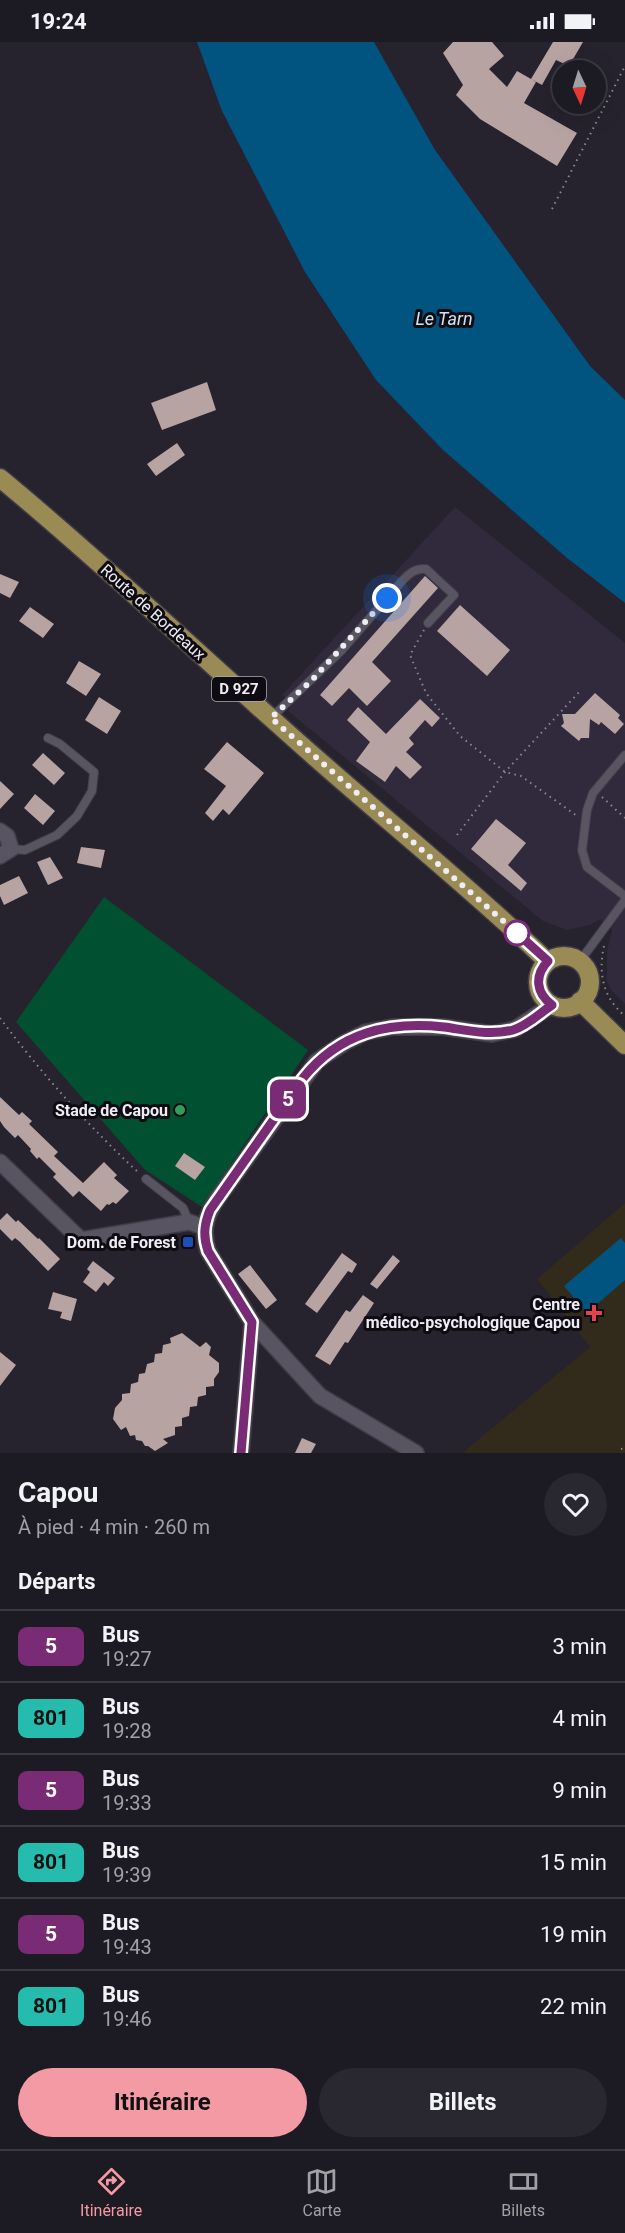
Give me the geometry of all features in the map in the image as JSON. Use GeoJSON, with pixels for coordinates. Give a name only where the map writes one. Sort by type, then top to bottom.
{"type":"FeatureCollection","features":[{"type":"Feature","properties":{"kind":"main road","name":"Route de Bordeaux"},"geometry":{"type":"LineString","coordinates":[[0,478],[548,961]]}},
{"type":"Feature","properties":{"kind":"main road"},"geometry":{"type":"LineString","coordinates":[[564,956],[580,961],[589,975],[588,992],[580,1001],[568,1007],[552,1005],[545,999],[538,984],[542,968],[548,961],[564,956]]}},
{"type":"Feature","properties":{"kind":"main road"},"geometry":{"type":"LineString","coordinates":[[580,1001],[625,1045]]}},
{"type":"Feature","properties":{"kind":"street"},"geometry":{"type":"LineString","coordinates":[[0,831],[7,836],[5,852]]}},
{"type":"Feature","properties":{"kind":"street"},"geometry":{"type":"LineString","coordinates":[[416,1453],[320,1396],[252,1322],[208,1251],[204,1239],[204,1227],[217,1199],[303,1078],[316,1061],[327,1053],[366,1032],[393,1027],[443,1027],[492,1034],[515,1029],[552,1005]]}},
{"type":"Feature","properties":{"kind":"street"},"geometry":{"type":"LineString","coordinates":[[0,1162],[81,1240],[189,1222],[204,1227]]}},
{"type":"Feature","properties":{"kind":"street"},"geometry":{"type":"LineString","coordinates":[[241,1453],[252,1322]]}},
{"type":"Feature","properties":{"kind":"lane"},"geometry":{"type":"LineString","coordinates":[[271,718],[334,658],[402,581],[414,570],[420,568],[426,569],[454,595],[428,622]]}},
{"type":"Feature","properties":{"kind":"lane"},"geometry":{"type":"LineString","coordinates":[[5,852],[25,850],[57,835],[77,816],[92,791],[94,772],[60,744],[48,738]]}},
{"type":"Feature","properties":{"kind":"lane"},"geometry":{"type":"LineString","coordinates":[[580,961],[625,898],[587,867],[582,850],[587,810],[595,791],[625,755]]}},
{"type":"Feature","properties":{"kind":"lane"},"geometry":{"type":"LineString","coordinates":[[146,1179],[183,1208],[189,1222]]}},
{"type":"Feature","properties":{"kind":"path"},"geometry":{"type":"LineString","coordinates":[[552,209],[625,66]]}},
{"type":"Feature","properties":{"kind":"path"},"geometry":{"type":"LineString","coordinates":[[428,622],[410,655],[426,693],[460,736],[505,772],[521,776],[586,822]]}},
{"type":"Feature","properties":{"kind":"path"},"geometry":{"type":"LineString","coordinates":[[457,835],[505,772],[581,690]]}},
{"type":"Feature","properties":{"kind":"path"},"geometry":{"type":"LineString","coordinates":[[595,791],[625,818]]}},
{"type":"Feature","properties":{"kind":"path"},"geometry":{"type":"LineString","coordinates":[[605,943],[602,967],[605,989],[616,1008],[625,1016]]}},
{"type":"Feature","properties":{"kind":"path"},"geometry":{"type":"LineString","coordinates":[[0,1018],[58,1088],[118,1153],[146,1179]]}},
{"type":"Feature","properties":{"kind":"path"},"geometry":{"type":"LineString","coordinates":[[621,1449],[625,1448]]}},
{"type":"Feature","properties":{"kind":"shaded area"},"geometry":{"type":"Polygon","coordinates":[[[455,507],[625,643],[625,1004],[611,990],[607,981],[607,951],[612,930],[601,919],[590,925],[567,930],[543,921],[288,711],[292,703],[282,695],[455,507]]]}},
{"type":"Feature","properties":{"kind":"shaded area","name":"Centre médico-psychologique Capou"},"geometry":{"type":"Polygon","coordinates":[[[625,1203],[625,1453],[462,1453],[590,1347],[537,1279],[625,1203]]]}},
{"type":"Feature","properties":{"kind":"green space","name":"Stade de Capou"},"geometry":{"type":"Polygon","coordinates":[[[104,897],[308,1050],[202,1207],[145,1170],[16,1022],[104,897]]]}},
{"type":"Feature","properties":{"kind":"water","name":"Le Tarn"},"geometry":{"type":"Polygon","coordinates":[[[197,42],[374,42],[435,150],[590,366],[625,400],[625,603],[567,558],[443,450],[376,380],[305,272],[222,111],[197,42]]]}},
{"type":"Feature","properties":{"kind":"water"},"geometry":{"type":"Polygon","coordinates":[[[621,1238],[625,1243],[625,1280],[587,1313],[564,1286],[621,1238]]]}},
{"type":"Feature","properties":{"kind":"building"},"geometry":{"type":"Polygon","coordinates":[[[453,42],[492,42],[504,56],[489,69],[507,87],[517,71],[536,82],[524,103],[577,133],[557,166],[480,119],[456,95],[463,85],[443,53],[453,42]]]}},
{"type":"Feature","properties":{"kind":"building"},"geometry":{"type":"Polygon","coordinates":[[[553,42],[583,42],[572,60],[552,60],[552,67],[542,85],[531,79],[553,42]]]}},
{"type":"Feature","properties":{"kind":"building"},"geometry":{"type":"Polygon","coordinates":[[[207,382],[216,410],[162,430],[151,403],[207,382]]]}},
{"type":"Feature","properties":{"kind":"building"},"geometry":{"type":"Polygon","coordinates":[[[177,443],[185,455],[156,476],[147,464],[177,443]]]}},
{"type":"Feature","properties":{"kind":"building"},"geometry":{"type":"Polygon","coordinates":[[[0,574],[19,582],[10,598],[0,593],[0,574]]]}},
{"type":"Feature","properties":{"kind":"building"},"geometry":{"type":"Polygon","coordinates":[[[425,576],[438,588],[372,662],[391,681],[367,706],[349,688],[332,706],[320,695],[425,576]]]}},
{"type":"Feature","properties":{"kind":"building"},"geometry":{"type":"Polygon","coordinates":[[[460,605],[510,650],[487,676],[437,631],[460,605]]]}},
{"type":"Feature","properties":{"kind":"building"},"geometry":{"type":"Polygon","coordinates":[[[30,607],[54,624],[43,638],[19,621],[30,607]]]}},
{"type":"Feature","properties":{"kind":"building"},"geometry":{"type":"Polygon","coordinates":[[[79,661],[101,674],[86,696],[66,683],[79,661]]]}},
{"type":"Feature","properties":{"kind":"building"},"geometry":{"type":"Polygon","coordinates":[[[595,693],[620,715],[618,718],[624,724],[615,734],[601,722],[599,725],[590,719],[589,738],[581,738],[579,741],[561,726],[564,723],[562,714],[575,714],[595,693]]]}},
{"type":"Feature","properties":{"kind":"building"},"geometry":{"type":"Polygon","coordinates":[[[99,697],[121,711],[107,734],[85,720],[99,697]]]}},
{"type":"Feature","properties":{"kind":"building"},"geometry":{"type":"Polygon","coordinates":[[[420,699],[440,718],[432,727],[425,720],[409,738],[414,744],[406,752],[422,767],[410,779],[396,766],[385,782],[356,761],[370,742],[347,720],[358,707],[386,734],[420,699]]]}},
{"type":"Feature","properties":{"kind":"building"},"geometry":{"type":"Polygon","coordinates":[[[227,742],[264,773],[229,815],[223,809],[213,821],[205,813],[226,786],[204,769],[227,742]]]}},
{"type":"Feature","properties":{"kind":"building"},"geometry":{"type":"Polygon","coordinates":[[[43,753],[65,773],[54,785],[32,765],[43,753]]]}},
{"type":"Feature","properties":{"kind":"building"},"geometry":{"type":"Polygon","coordinates":[[[0,781],[14,794],[0,809],[0,781]]]}},
{"type":"Feature","properties":{"kind":"building"},"geometry":{"type":"Polygon","coordinates":[[[35,794],[55,811],[43,825],[24,808],[35,794]]]}},
{"type":"Feature","properties":{"kind":"building"},"geometry":{"type":"Polygon","coordinates":[[[496,819],[526,843],[508,865],[527,883],[521,891],[471,849],[496,819]]]}},
{"type":"Feature","properties":{"kind":"building"},"geometry":{"type":"Polygon","coordinates":[[[81,847],[105,850],[101,868],[77,863],[81,847]]]}},
{"type":"Feature","properties":{"kind":"building"},"geometry":{"type":"Polygon","coordinates":[[[50,857],[63,878],[48,885],[37,862],[50,857]]]}},
{"type":"Feature","properties":{"kind":"building"},"geometry":{"type":"Polygon","coordinates":[[[19,876],[28,893],[4,905],[0,896],[0,885],[19,876]]]}},
{"type":"Feature","properties":{"kind":"building"},"geometry":{"type":"Polygon","coordinates":[[[0,1097],[19,1115],[22,1112],[32,1121],[29,1124],[58,1152],[54,1156],[83,1183],[104,1162],[117,1175],[114,1178],[129,1191],[116,1204],[113,1202],[107,1204],[101,1211],[79,1191],[73,1197],[53,1177],[56,1174],[39,1157],[37,1159],[18,1135],[15,1138],[4,1127],[0,1121],[0,1097]]]}},
{"type":"Feature","properties":{"kind":"building"},"geometry":{"type":"Polygon","coordinates":[[[184,1153],[205,1167],[195,1180],[175,1166],[184,1153]]]}},
{"type":"Feature","properties":{"kind":"building"},"geometry":{"type":"Polygon","coordinates":[[[7,1213],[39,1238],[60,1259],[48,1271],[20,1242],[15,1238],[12,1241],[0,1229],[0,1220],[7,1213]]]}},
{"type":"Feature","properties":{"kind":"building"},"geometry":{"type":"Polygon","coordinates":[[[342,1253],[357,1264],[352,1273],[348,1271],[317,1313],[305,1304],[342,1253]]]}},
{"type":"Feature","properties":{"kind":"building"},"geometry":{"type":"Polygon","coordinates":[[[393,1255],[400,1261],[377,1289],[370,1284],[393,1255]]]}},
{"type":"Feature","properties":{"kind":"building"},"geometry":{"type":"Polygon","coordinates":[[[93,1261],[115,1278],[108,1286],[104,1282],[96,1292],[83,1282],[90,1272],[87,1269],[93,1261]]]}},
{"type":"Feature","properties":{"kind":"building"},"geometry":{"type":"Polygon","coordinates":[[[250,1265],[277,1300],[266,1309],[238,1274],[250,1265]]]}},
{"type":"Feature","properties":{"kind":"building"},"geometry":{"type":"Polygon","coordinates":[[[53,1292],[77,1299],[71,1321],[60,1318],[62,1312],[48,1309],[53,1292]]]}},
{"type":"Feature","properties":{"kind":"building"},"geometry":{"type":"Polygon","coordinates":[[[363,1295],[374,1303],[348,1343],[345,1342],[330,1365],[315,1356],[346,1310],[350,1312],[363,1295]]]}},
{"type":"Feature","properties":{"kind":"building"},"geometry":{"type":"Polygon","coordinates":[[[182,1333],[200,1347],[206,1342],[211,1347],[209,1355],[219,1363],[219,1372],[214,1379],[214,1386],[206,1387],[206,1395],[198,1397],[197,1406],[190,1407],[189,1416],[182,1418],[182,1426],[175,1427],[175,1435],[163,1439],[168,1443],[155,1451],[145,1446],[142,1441],[136,1440],[135,1435],[130,1436],[126,1427],[121,1430],[113,1419],[115,1408],[122,1400],[122,1394],[130,1393],[131,1384],[138,1382],[139,1374],[145,1373],[147,1364],[154,1362],[155,1354],[162,1353],[163,1345],[171,1343],[170,1338],[182,1333]]]}},
{"type":"Feature","properties":{"kind":"building"},"geometry":{"type":"Polygon","coordinates":[[[0,1352],[16,1365],[0,1386],[0,1352]]]}},
{"type":"Feature","properties":{"kind":"building"},"geometry":{"type":"Polygon","coordinates":[[[302,1438],[316,1444],[311,1453],[295,1453],[302,1438]]]}},
{"type":"Feature","properties":{"kind":"bus line","name":"5"},"geometry":{"type":"LineString","coordinates":[[241,1453],[252,1322],[208,1251],[204,1239],[204,1227],[210,1210],[316,1061],[344,1042],[366,1032],[393,1027],[443,1027],[492,1034],[515,1029],[552,1005],[540,992],[538,984],[538,975],[548,961],[517,933]]}},
{"type":"Feature","properties":{"kind":"place","name":"Stade de Capou"},"geometry":{"type":"Point","coordinates":[180,1110]}},
{"type":"Feature","properties":{"kind":"place","name":"Dom. de Forest"},"geometry":{"type":"Point","coordinates":[188,1242]}},
{"type":"Feature","properties":{"kind":"place","name":"Centre médico-psychologique Capou"},"geometry":{"type":"Point","coordinates":[594,1313]}},
{"type":"Feature","properties":{"kind":"route"},"geometry":{"type":"LineString","coordinates":[[387,598],[341,651],[271,718],[517,933]]}}]}
